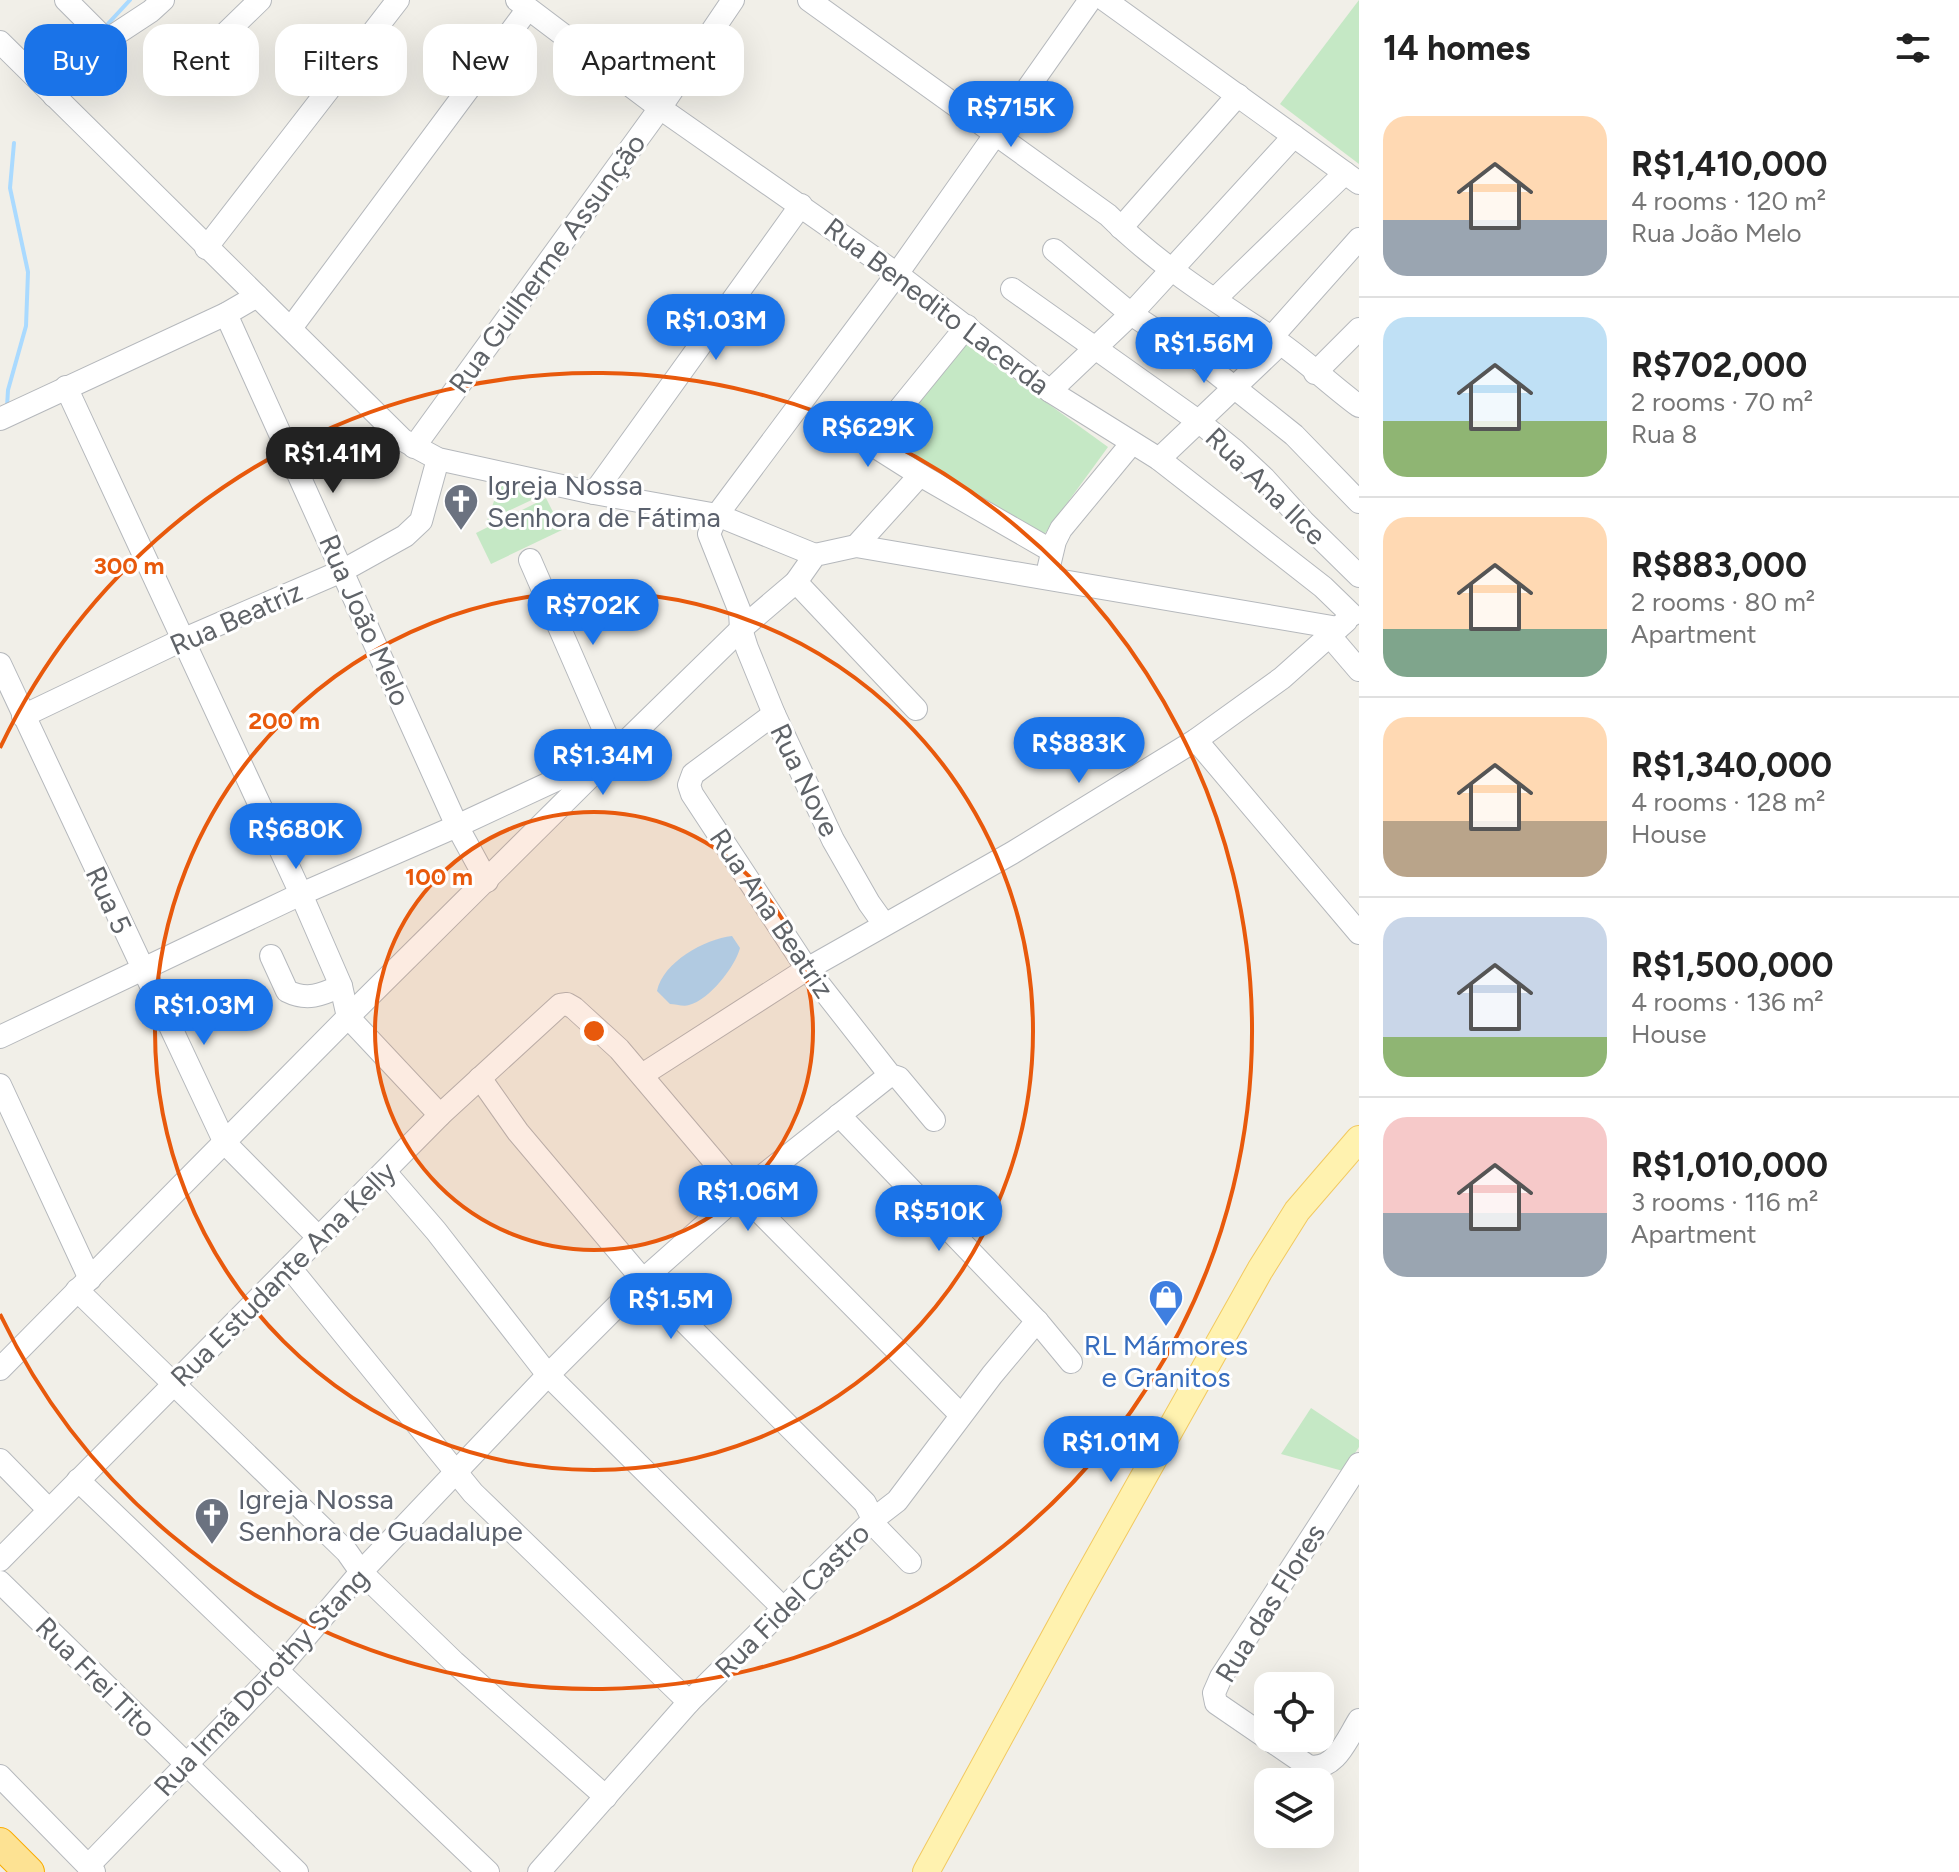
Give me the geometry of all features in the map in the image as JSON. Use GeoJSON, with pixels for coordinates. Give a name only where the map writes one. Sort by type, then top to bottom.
{"type":"FeatureCollection","features":[{"type":"Feature","properties":{"kind":"highway"},"geometry":{"type":"LineString","coordinates":[[0,1843],[29,1872]]}},
{"type":"Feature","properties":{"kind":"main road"},"geometry":{"type":"LineString","coordinates":[[926,1872],[1260,1270],[1297,1211],[1359,1139]]}},
{"type":"Feature","properties":{"kind":"street"},"geometry":{"type":"LineString","coordinates":[[66,0],[90,24]]}},
{"type":"Feature","properties":{"kind":"street"},"geometry":{"type":"LineString","coordinates":[[235,24],[260,0]]}},
{"type":"Feature","properties":{"kind":"street"},"geometry":{"type":"LineString","coordinates":[[206,248],[398,0]]}},
{"type":"Feature","properties":{"kind":"street","name":"Rua Guilherme Assunção"},"geometry":{"type":"LineString","coordinates":[[414,447],[660,108],[733,0]]}},
{"type":"Feature","properties":{"kind":"street"},"geometry":{"type":"LineString","coordinates":[[809,0],[1108,215],[1133,241],[1276,341],[1359,406]]}},
{"type":"Feature","properties":{"kind":"street"},"geometry":{"type":"LineString","coordinates":[[717,515],[897,274],[1090,0]]}},
{"type":"Feature","properties":{"kind":"street"},"geometry":{"type":"LineString","coordinates":[[1105,0],[1352,178],[1215,299]]}},
{"type":"Feature","properties":{"kind":"street"},"geometry":{"type":"LineString","coordinates":[[127,26],[160,1]]}},
{"type":"Feature","properties":{"kind":"street"},"geometry":{"type":"LineString","coordinates":[[291,328],[522,5]]}},
{"type":"Feature","properties":{"kind":"street","name":"Rua Benedito Lacerda"},"geometry":{"type":"LineString","coordinates":[[522,5],[660,108],[897,274],[1050,391],[1159,459],[1323,587],[1345,622],[1359,670]]}},
{"type":"Feature","properties":{"kind":"street"},"geometry":{"type":"LineString","coordinates":[[0,42],[24,66]]}},
{"type":"Feature","properties":{"kind":"street"},"geometry":{"type":"LineString","coordinates":[[1121,228],[1238,95]]}},
{"type":"Feature","properties":{"kind":"street"},"geometry":{"type":"LineString","coordinates":[[54,96],[395,434],[438,459],[594,493],[717,515],[815,555],[856,546],[1345,622]]}},
{"type":"Feature","properties":{"kind":"street"},"geometry":{"type":"LineString","coordinates":[[1050,391],[1131,314],[1294,136]]}},
{"type":"Feature","properties":{"kind":"street"},"geometry":{"type":"LineString","coordinates":[[594,493],[801,205]]}},
{"type":"Feature","properties":{"kind":"street"},"geometry":{"type":"LineString","coordinates":[[1159,459],[1236,388],[1359,239]]}},
{"type":"Feature","properties":{"kind":"street"},"geometry":{"type":"LineString","coordinates":[[1054,250],[1131,314],[1236,388],[1294,435],[1359,502]]}},
{"type":"Feature","properties":{"kind":"street","name":"Rua Ana Ilce"},"geometry":{"type":"LineString","coordinates":[[1012,289],[1198,421],[1264,478],[1359,576]]}},
{"type":"Feature","properties":{"kind":"street"},"geometry":{"type":"LineString","coordinates":[[0,419],[226,314],[257,296]]}},
{"type":"Feature","properties":{"kind":"street","name":"Rua João Melo"},"geometry":{"type":"LineString","coordinates":[[226,314],[457,826],[487,881]]}},
{"type":"Feature","properties":{"kind":"street"},"geometry":{"type":"LineString","coordinates":[[967,326],[871,444],[1052,551]]}},
{"type":"Feature","properties":{"kind":"street"},"geometry":{"type":"LineString","coordinates":[[1315,373],[1359,329]]}},
{"type":"Feature","properties":{"kind":"street"},"geometry":{"type":"LineString","coordinates":[[66,387],[301,894],[341,986],[348,1017],[440,1115]]}},
{"type":"Feature","properties":{"kind":"street"},"geometry":{"type":"LineString","coordinates":[[1047,578],[1052,551],[1061,529],[1132,443]]}},
{"type":"Feature","properties":{"kind":"street","name":"Rua Beatriz"},"geometry":{"type":"LineString","coordinates":[[23,716],[182,640],[342,571],[417,527],[438,459]]}},
{"type":"Feature","properties":{"kind":"street","name":"Rua Beatriz"},"geometry":{"type":"LineString","coordinates":[[427,497],[470,465]]}},
{"type":"Feature","properties":{"kind":"street"},"geometry":{"type":"LineString","coordinates":[[856,546],[920,475]]}},
{"type":"Feature","properties":{"kind":"street","name":"Rua Nove"},"geometry":{"type":"LineString","coordinates":[[717,515],[709,534],[740,612],[741,629],[774,714],[833,840],[884,924]]}},
{"type":"Feature","properties":{"kind":"street"},"geometry":{"type":"LineString","coordinates":[[0,1369],[614,753],[741,629],[796,582],[815,555]]}},
{"type":"Feature","properties":{"kind":"street"},"geometry":{"type":"LineString","coordinates":[[530,560],[614,753]]}},
{"type":"Feature","properties":{"kind":"street"},"geometry":{"type":"LineString","coordinates":[[796,582],[916,709]]}},
{"type":"Feature","properties":{"kind":"street"},"geometry":{"type":"LineString","coordinates":[[961,1415],[741,1193],[642,1075],[807,969],[1012,853],[1196,740],[1282,678],[1345,622]]}},
{"type":"Feature","properties":{"kind":"street","name":"Rua 5"},"geometry":{"type":"LineString","coordinates":[[0,664],[225,1143],[319,1238]]}},
{"type":"Feature","properties":{"kind":"street","name":"Rua Ana Beatriz"},"geometry":{"type":"LineString","coordinates":[[774,714],[693,774],[689,785],[692,794],[807,969],[890,1075],[899,1078],[934,1120]]}},
{"type":"Feature","properties":{"kind":"street"},"geometry":{"type":"LineString","coordinates":[[1196,740],[1359,933]]}},
{"type":"Feature","properties":{"kind":"street"},"geometry":{"type":"LineString","coordinates":[[0,1037],[301,894],[614,753]]}},
{"type":"Feature","properties":{"kind":"street"},"geometry":{"type":"LineString","coordinates":[[271,956],[287,991],[300,998],[323,994],[341,986]]}},
{"type":"Feature","properties":{"kind":"street","name":"Rua Estudante Ana Kelly"},"geometry":{"type":"LineString","coordinates":[[0,1560],[440,1115],[556,1007],[567,1004],[574,1008],[642,1075]]}},
{"type":"Feature","properties":{"kind":"street","name":"Rua Irmã Dorothy Stang"},"geometry":{"type":"LineString","coordinates":[[91,1869],[185,1765],[276,1672],[361,1572],[643,1280],[741,1193],[890,1075]]}},
{"type":"Feature","properties":{"kind":"street"},"geometry":{"type":"LineString","coordinates":[[480,1078],[518,1132],[643,1280],[865,1503],[878,1529],[910,1562]]}},
{"type":"Feature","properties":{"kind":"street"},"geometry":{"type":"LineString","coordinates":[[0,1085],[84,1285],[173,1383],[347,1552],[361,1572],[454,1662],[606,1797]]}},
{"type":"Feature","properties":{"kind":"street"},"geometry":{"type":"LineString","coordinates":[[839,1115],[1037,1321],[1071,1362]]}},
{"type":"Feature","properties":{"kind":"street"},"geometry":{"type":"LineString","coordinates":[[386,1173],[436,1231],[548,1375],[784,1609]]}},
{"type":"Feature","properties":{"kind":"street"},"geometry":{"type":"LineString","coordinates":[[291,1269],[473,1493],[689,1702]]}},
{"type":"Feature","properties":{"kind":"street","name":"Rua Fidel Castro"},"geometry":{"type":"LineString","coordinates":[[539,1872],[689,1702],[875,1518],[897,1501],[1037,1321]]}},
{"type":"Feature","properties":{"kind":"street"},"geometry":{"type":"LineString","coordinates":[[0,1460],[48,1509]]}},
{"type":"Feature","properties":{"kind":"street","name":"Rua das Flores"},"geometry":{"type":"LineString","coordinates":[[1359,1464],[1217,1682],[1214,1693],[1216,1703],[1308,1766],[1323,1767],[1330,1762],[1359,1720]]}},
{"type":"Feature","properties":{"kind":"street"},"geometry":{"type":"LineString","coordinates":[[78,1480],[488,1872]]}},
{"type":"Feature","properties":{"kind":"street","name":"Rua Frei Tito"},"geometry":{"type":"LineString","coordinates":[[0,1582],[297,1872]]}},
{"type":"Feature","properties":{"kind":"street"},"geometry":{"type":"LineString","coordinates":[[0,1776],[91,1869]]}},
{"type":"Feature","properties":{"kind":"green space"},"geometry":{"type":"Polygon","coordinates":[[[1359,0],[1359,164],[1280,104],[1359,0]]]}},
{"type":"Feature","properties":{"kind":"green space"},"geometry":{"type":"Polygon","coordinates":[[[960,340],[1108,447],[1038,543],[890,436],[960,340]]]}},
{"type":"Feature","properties":{"kind":"green space"},"geometry":{"type":"Polygon","coordinates":[[[500,484],[532,491],[538,497],[487,521],[500,484]]]}},
{"type":"Feature","properties":{"kind":"green space"},"geometry":{"type":"Polygon","coordinates":[[[546,498],[562,530],[491,564],[476,533],[546,498]]]}},
{"type":"Feature","properties":{"kind":"green space"},"geometry":{"type":"Polygon","coordinates":[[[1311,1408],[1359,1440],[1359,1447],[1343,1471],[1281,1454],[1311,1408]]]}},
{"type":"Feature","properties":{"kind":"water"},"geometry":{"type":"Polygon","coordinates":[[[732,936],[740,948],[737,956],[720,982],[705,997],[682,1006],[670,1004],[657,991],[661,980],[676,962],[698,947],[732,936]]]}},
{"type":"Feature","properties":{"kind":"waterway"},"geometry":{"type":"LineString","coordinates":[[108,24],[130,0]]}},
{"type":"Feature","properties":{"kind":"waterway"},"geometry":{"type":"LineString","coordinates":[[7,407],[8,390],[26,326],[28,272],[10,188],[14,143]]}},
{"type":"Feature","properties":{"kind":"place","name":"Igreja Nossa Senhora de Fátima"},"geometry":{"type":"Point","coordinates":[461,532]}},
{"type":"Feature","properties":{"kind":"place","name":"RL Mármores e Granitos"},"geometry":{"type":"Point","coordinates":[1166,1328]}},
{"type":"Feature","properties":{"kind":"place","name":"Igreja Nossa Senhora de Guadalupe"},"geometry":{"type":"Point","coordinates":[212,1546]}}]}
